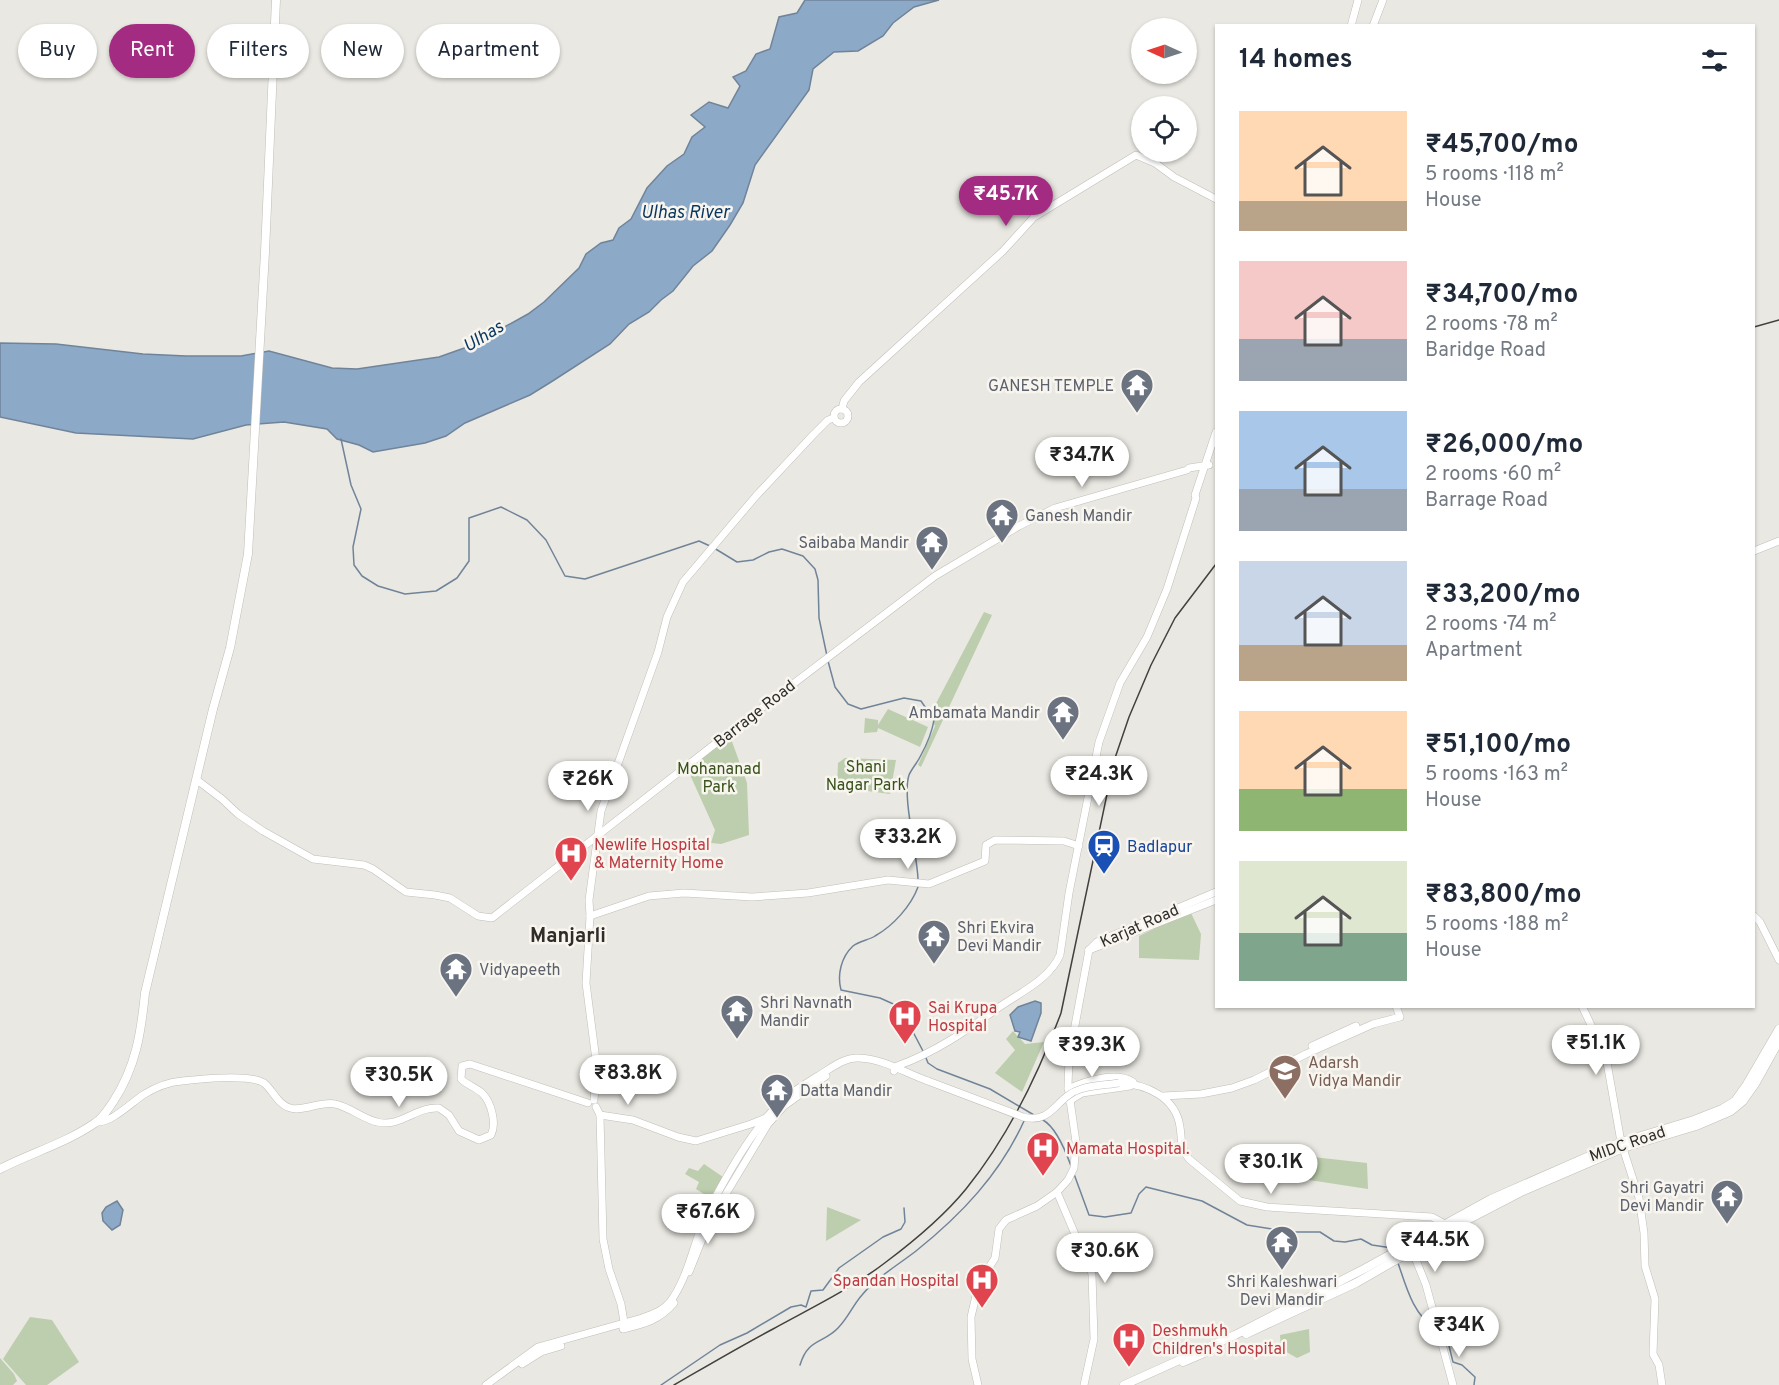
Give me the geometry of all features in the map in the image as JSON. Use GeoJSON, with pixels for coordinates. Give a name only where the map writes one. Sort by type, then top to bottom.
{"type":"FeatureCollection","features":[{"type":"Feature","properties":{"kind":"main road"},"geometry":{"type":"LineString","coordinates":[[0,1169],[97,1122],[126,1083],[135,1056],[145,993],[230,648],[248,554],[276,0]]}},
{"type":"Feature","properties":{"kind":"main road","name":"MIDC Road"},"geometry":{"type":"LineString","coordinates":[[1411,1247],[1491,1199],[1622,1145],[1730,1105],[1750,1080],[1779,1029]]}},
{"type":"Feature","properties":{"kind":"main road","name":"MIDC Road"},"geometry":{"type":"LineString","coordinates":[[1622,1145],[1696,1126],[1731,1111],[1743,1101],[1755,1084],[1779,1041]]}},
{"type":"Feature","properties":{"kind":"main road"},"geometry":{"type":"LineString","coordinates":[[1124,1385],[1197,1350],[1235,1335],[1323,1288],[1411,1247]]}},
{"type":"Feature","properties":{"kind":"main road"},"geometry":{"type":"LineString","coordinates":[[1136,1385],[1356,1283],[1411,1247]]}},
{"type":"Feature","properties":{"kind":"street"},"geometry":{"type":"LineString","coordinates":[[1352,24],[1358,0]]}},
{"type":"Feature","properties":{"kind":"street"},"geometry":{"type":"LineString","coordinates":[[1374,24],[1383,0]]}},
{"type":"Feature","properties":{"kind":"street"},"geometry":{"type":"LineString","coordinates":[[842,409],[844,401],[859,381],[1003,251],[1034,217],[1136,155],[1215,198]]}},
{"type":"Feature","properties":{"kind":"street"},"geometry":{"type":"LineString","coordinates":[[834,418],[835,412],[842,409]]}},
{"type":"Feature","properties":{"kind":"street"},"geometry":{"type":"LineString","coordinates":[[834,418],[840,423],[846,421],[847,414],[842,409]]}},
{"type":"Feature","properties":{"kind":"street"},"geometry":{"type":"LineString","coordinates":[[592,1103],[597,1068],[586,983],[590,888],[597,835],[601,811],[658,652],[675,596],[682,582],[756,496],[828,420],[834,418]]}},
{"type":"Feature","properties":{"kind":"street"},"geometry":{"type":"LineString","coordinates":[[1206,467],[1215,436]]}},
{"type":"Feature","properties":{"kind":"street"},"geometry":{"type":"LineString","coordinates":[[895,1069],[932,1052],[979,1023],[1034,985],[1056,963],[1060,955],[1067,902],[1099,742],[1120,683],[1148,637],[1167,589],[1196,498],[1195,495],[1215,445]]}},
{"type":"Feature","properties":{"kind":"street","name":"Barrage Road"},"geometry":{"type":"LineString","coordinates":[[196,780],[238,814],[313,860],[363,865],[373,869],[406,892],[450,898],[478,916],[492,918],[934,576],[1055,508],[1187,470],[1206,467]]}},
{"type":"Feature","properties":{"kind":"street"},"geometry":{"type":"LineString","coordinates":[[1755,546],[1779,536]]}},
{"type":"Feature","properties":{"kind":"street"},"geometry":{"type":"LineString","coordinates":[[1755,551],[1779,541]]}},
{"type":"Feature","properties":{"kind":"street"},"geometry":{"type":"LineString","coordinates":[[590,916],[649,896],[684,893],[752,897],[808,892],[888,880],[929,884],[985,861],[986,845],[996,840],[1064,841],[1078,846]]}},
{"type":"Feature","properties":{"kind":"street","name":"Karjat Road"},"geometry":{"type":"LineString","coordinates":[[1089,950],[1097,942],[1215,892]]}},
{"type":"Feature","properties":{"kind":"street","name":"Karjat Road"},"geometry":{"type":"LineString","coordinates":[[1089,950],[1215,900]]}},
{"type":"Feature","properties":{"kind":"street"},"geometry":{"type":"LineString","coordinates":[[1755,916],[1779,960]]}},
{"type":"Feature","properties":{"kind":"street"},"geometry":{"type":"LineString","coordinates":[[978,1385],[972,1359],[971,1317],[980,1283],[994,1258],[999,1229],[1006,1220],[1037,1206],[1057,1192],[1068,1180],[1074,1168],[1076,1142],[1068,1089],[1070,1050],[1089,950]]}},
{"type":"Feature","properties":{"kind":"street"},"geometry":{"type":"LineString","coordinates":[[1583,1008],[1606,1058],[1622,1145],[1639,1198],[1644,1233],[1645,1266],[1655,1299],[1653,1354],[1659,1365],[1662,1385]]}},
{"type":"Feature","properties":{"kind":"street"},"geometry":{"type":"LineString","coordinates":[[1068,1089],[1086,1082],[1121,1078],[1163,1096],[1206,1090],[1253,1075],[1346,1030],[1399,1012]]}},
{"type":"Feature","properties":{"kind":"street"},"geometry":{"type":"LineString","coordinates":[[600,1115],[633,1120],[678,1137],[696,1141],[770,1117],[842,1067],[860,1062],[905,1072],[1033,1119],[1049,1114],[1081,1088],[1135,1083]]}},
{"type":"Feature","properties":{"kind":"street"},"geometry":{"type":"LineString","coordinates":[[97,1122],[106,1121],[145,1094],[171,1083],[251,1078],[264,1083],[273,1096],[291,1109],[336,1104],[378,1123],[396,1123],[428,1109],[439,1108],[449,1115],[459,1131],[479,1140],[491,1135],[493,1123],[491,1111],[483,1094],[461,1079],[462,1066],[470,1064],[592,1103],[600,1115],[603,1239],[625,1326]]}},
{"type":"Feature","properties":{"kind":"street"},"geometry":{"type":"LineString","coordinates":[[1069,1101],[1082,1093],[1122,1088],[1135,1083]]}},
{"type":"Feature","properties":{"kind":"street"},"geometry":{"type":"LineString","coordinates":[[1163,1096],[1176,1115],[1180,1125],[1180,1143],[1189,1159],[1240,1201],[1268,1208],[1432,1216],[1446,1227]]}},
{"type":"Feature","properties":{"kind":"street"},"geometry":{"type":"LineString","coordinates":[[486,1385],[538,1347],[654,1320],[666,1312],[681,1290],[708,1222],[770,1117]]}},
{"type":"Feature","properties":{"kind":"street"},"geometry":{"type":"LineString","coordinates":[[1057,1192],[1092,1274],[1094,1339],[1084,1385]]}},
{"type":"Feature","properties":{"kind":"street"},"geometry":{"type":"LineString","coordinates":[[1411,1247],[1426,1285],[1453,1385]]}},
{"type":"Feature","properties":{"kind":"street"},"geometry":{"type":"LineString","coordinates":[[494,1385],[541,1352],[625,1326]]}},
{"type":"Feature","properties":{"kind":"green space"},"geometry":{"type":"Polygon","coordinates":[[[984,612],[992,615],[921,767],[918,765],[935,726],[930,715],[984,612]]]}},
{"type":"Feature","properties":{"kind":"green space"},"geometry":{"type":"Polygon","coordinates":[[[888,709],[928,727],[920,747],[878,728],[877,732],[864,733],[865,718],[878,720],[878,725],[888,709]]]}},
{"type":"Feature","properties":{"kind":"green space","name":"Mohananad Park"},"geometry":{"type":"Polygon","coordinates":[[[730,736],[747,783],[749,835],[721,844],[711,843],[715,830],[691,777],[690,767],[730,736]]]}},
{"type":"Feature","properties":{"kind":"green space","name":"Shani Nagar Park"},"geometry":{"type":"Polygon","coordinates":[[[845,758],[896,760],[890,794],[837,787],[838,763],[845,758]]]}},
{"type":"Feature","properties":{"kind":"green space"},"geometry":{"type":"Polygon","coordinates":[[[1190,911],[1201,934],[1199,960],[1139,958],[1139,936],[1190,911]]]}},
{"type":"Feature","properties":{"kind":"green space"},"geometry":{"type":"Polygon","coordinates":[[[1013,1031],[1025,1044],[1044,1042],[1022,1092],[995,1073],[1015,1050],[1006,1039],[1013,1031]]]}},
{"type":"Feature","properties":{"kind":"green space"},"geometry":{"type":"Polygon","coordinates":[[[1313,1157],[1367,1163],[1368,1189],[1283,1176],[1284,1171],[1313,1166],[1313,1157]]]}},
{"type":"Feature","properties":{"kind":"green space"},"geometry":{"type":"Polygon","coordinates":[[[704,1164],[723,1177],[710,1198],[696,1189],[699,1182],[685,1174],[689,1168],[698,1171],[704,1164]]]}},
{"type":"Feature","properties":{"kind":"green space"},"geometry":{"type":"Polygon","coordinates":[[[827,1207],[861,1220],[826,1241],[827,1207]]]}},
{"type":"Feature","properties":{"kind":"green space"},"geometry":{"type":"Polygon","coordinates":[[[30,1317],[52,1320],[79,1362],[47,1385],[26,1385],[3,1359],[30,1317]]]}},
{"type":"Feature","properties":{"kind":"green space"},"geometry":{"type":"Polygon","coordinates":[[[1309,1329],[1310,1352],[1297,1358],[1281,1349],[1280,1335],[1309,1329]]]}},
{"type":"Feature","properties":{"kind":"green space"},"geometry":{"type":"Polygon","coordinates":[[[0,1358],[14,1374],[17,1381],[13,1385],[0,1385],[0,1358]]]}},
{"type":"Feature","properties":{"kind":"water","name":"Ulhas River"},"geometry":{"type":"Polygon","coordinates":[[[805,0],[939,0],[914,7],[893,23],[883,36],[858,51],[834,52],[813,69],[809,90],[755,165],[743,203],[712,251],[693,266],[673,291],[649,312],[629,324],[610,344],[530,395],[465,423],[446,436],[425,443],[373,452],[359,445],[337,439],[327,429],[284,422],[246,425],[193,439],[76,433],[0,417],[0,343],[56,344],[143,354],[186,356],[241,356],[269,351],[332,368],[357,369],[439,357],[470,346],[528,314],[544,302],[579,268],[586,254],[601,243],[613,240],[619,228],[631,219],[647,188],[667,166],[684,154],[692,137],[705,127],[691,115],[709,102],[728,108],[740,86],[733,77],[746,71],[756,54],[770,49],[779,17],[797,13],[805,0]]]}},
{"type":"Feature","properties":{"kind":"water"},"geometry":{"type":"Polygon","coordinates":[[[1035,1001],[1041,1003],[1041,1013],[1031,1041],[1018,1037],[1020,1032],[1015,1031],[1010,1015],[1018,1007],[1035,1001]]]}},
{"type":"Feature","properties":{"kind":"water"},"geometry":{"type":"Polygon","coordinates":[[[117,1201],[123,1210],[120,1225],[112,1230],[103,1221],[102,1213],[106,1207],[117,1201]]]}},
{"type":"Feature","properties":{"kind":"waterway"},"geometry":{"type":"LineString","coordinates":[[341,439],[351,485],[361,509],[353,547],[354,565],[362,576],[378,586],[405,594],[436,591],[457,578],[469,561],[469,518],[501,507],[527,520],[546,540],[565,576],[585,579],[699,541],[710,546]]}},
{"type":"Feature","properties":{"kind":"waterway"},"geometry":{"type":"LineString","coordinates":[[714,548],[737,562],[753,560],[769,552],[782,549],[803,556],[815,569],[818,580],[819,618],[827,656]]}},
{"type":"Feature","properties":{"kind":"waterway"},"geometry":{"type":"LineString","coordinates":[[828,661],[835,687],[848,704],[861,709],[904,698],[921,701],[934,720],[920,758],[909,775],[907,785],[918,879]]}},
{"type":"Feature","properties":{"kind":"waterway"},"geometry":{"type":"LineString","coordinates":[[918,887],[911,901],[895,921],[882,932],[855,944],[849,950],[841,966],[840,978],[841,990],[880,998],[900,1007],[924,1053]]}},
{"type":"Feature","properties":{"kind":"waterway"},"geometry":{"type":"LineString","coordinates":[[926,1058],[928,1063],[937,1069],[990,1089],[1034,1115]]}},
{"type":"Feature","properties":{"kind":"waterway"},"geometry":{"type":"LineString","coordinates":[[1043,1120],[1057,1134],[1071,1166]]}},
{"type":"Feature","properties":{"kind":"waterway"},"geometry":{"type":"LineString","coordinates":[[800,1365],[807,1350],[838,1328],[868,1289],[933,1237],[964,1208],[1003,1159],[1024,1121]]}},
{"type":"Feature","properties":{"kind":"waterway"},"geometry":{"type":"LineString","coordinates":[[1074,1174],[1089,1215],[1105,1217],[1131,1213],[1139,1194],[1146,1187],[1202,1201],[1247,1225],[1290,1232],[1320,1232],[1334,1241],[1345,1242],[1361,1239],[1372,1245],[1392,1248]]}},
{"type":"Feature","properties":{"kind":"waterway"},"geometry":{"type":"LineString","coordinates":[[661,1385],[720,1345],[747,1333],[791,1307],[801,1305],[806,1307],[811,1291],[823,1290],[839,1268],[883,1237],[901,1229],[905,1222],[904,1208]]}},
{"type":"Feature","properties":{"kind":"waterway"},"geometry":{"type":"LineString","coordinates":[[1398,1263],[1416,1308],[1421,1316],[1435,1328]]}},
{"type":"Feature","properties":{"kind":"waterway"},"geometry":{"type":"LineString","coordinates":[[1443,1334],[1453,1362],[1462,1365],[1475,1377],[1474,1385]]}},
{"type":"Feature","properties":{"kind":"railway"},"geometry":{"type":"LineString","coordinates":[[1755,327],[1779,320]]}},
{"type":"Feature","properties":{"kind":"railway"},"geometry":{"type":"LineString","coordinates":[[674,1385],[845,1290],[873,1272],[918,1237],[948,1209],[966,1189],[995,1148],[1021,1105],[1061,1013],[1114,761],[1129,717],[1151,665],[1175,618],[1215,565]]}},
{"type":"Feature","properties":{"kind":"place","name":"GANESH TEMPLE"},"geometry":{"type":"Point","coordinates":[1137,414]}},
{"type":"Feature","properties":{"kind":"place","name":"Ganesh Mandir"},"geometry":{"type":"Point","coordinates":[1002,544]}},
{"type":"Feature","properties":{"kind":"place","name":"Saibaba Mandir"},"geometry":{"type":"Point","coordinates":[932,571]}},
{"type":"Feature","properties":{"kind":"place","name":"Ambamata Mandir"},"geometry":{"type":"Point","coordinates":[1063,741]}},
{"type":"Feature","properties":{"kind":"place","name":"Badlapur"},"geometry":{"type":"Point","coordinates":[1104,875]}},
{"type":"Feature","properties":{"kind":"place","name":"Newlife Hospital & Maternity Home"},"geometry":{"type":"Point","coordinates":[571,882]}},
{"type":"Feature","properties":{"kind":"place","name":"Shri Ekvira Devi Mandir"},"geometry":{"type":"Point","coordinates":[934,965]}},
{"type":"Feature","properties":{"kind":"place","name":"Vidyapeeth"},"geometry":{"type":"Point","coordinates":[456,998]}},
{"type":"Feature","properties":{"kind":"place","name":"Shri Navnath Mandir"},"geometry":{"type":"Point","coordinates":[737,1040]}},
{"type":"Feature","properties":{"kind":"place","name":"Sai Krupa Hospital"},"geometry":{"type":"Point","coordinates":[905,1045]}},
{"type":"Feature","properties":{"kind":"place","name":"Adarsh Vidya Mandir"},"geometry":{"type":"Point","coordinates":[1285,1100]}},
{"type":"Feature","properties":{"kind":"place","name":"Datta Mandir"},"geometry":{"type":"Point","coordinates":[777,1119]}},
{"type":"Feature","properties":{"kind":"place","name":"Mamata Hospital."},"geometry":{"type":"Point","coordinates":[1043,1177]}},
{"type":"Feature","properties":{"kind":"place","name":"Shri Gayatri Devi Mandir"},"geometry":{"type":"Point","coordinates":[1727,1225]}},
{"type":"Feature","properties":{"kind":"place","name":"Shri Kaleshwari Devi Mandir"},"geometry":{"type":"Point","coordinates":[1282,1271]}},
{"type":"Feature","properties":{"kind":"place","name":"Spandan Hospital"},"geometry":{"type":"Point","coordinates":[982,1309]}},
{"type":"Feature","properties":{"kind":"place","name":"Deshmukh Children's Hospital"},"geometry":{"type":"Point","coordinates":[1129,1368]}},
{"type":"Feature","properties":{"kind":"district","name":"Manjarli"},"geometry":{"type":"Point","coordinates":[568,935]}},
{"type":"Feature","properties":{"kind":"water label","name":"Ulhas"},"geometry":{"type":"Point","coordinates":[483,336]}}]}
